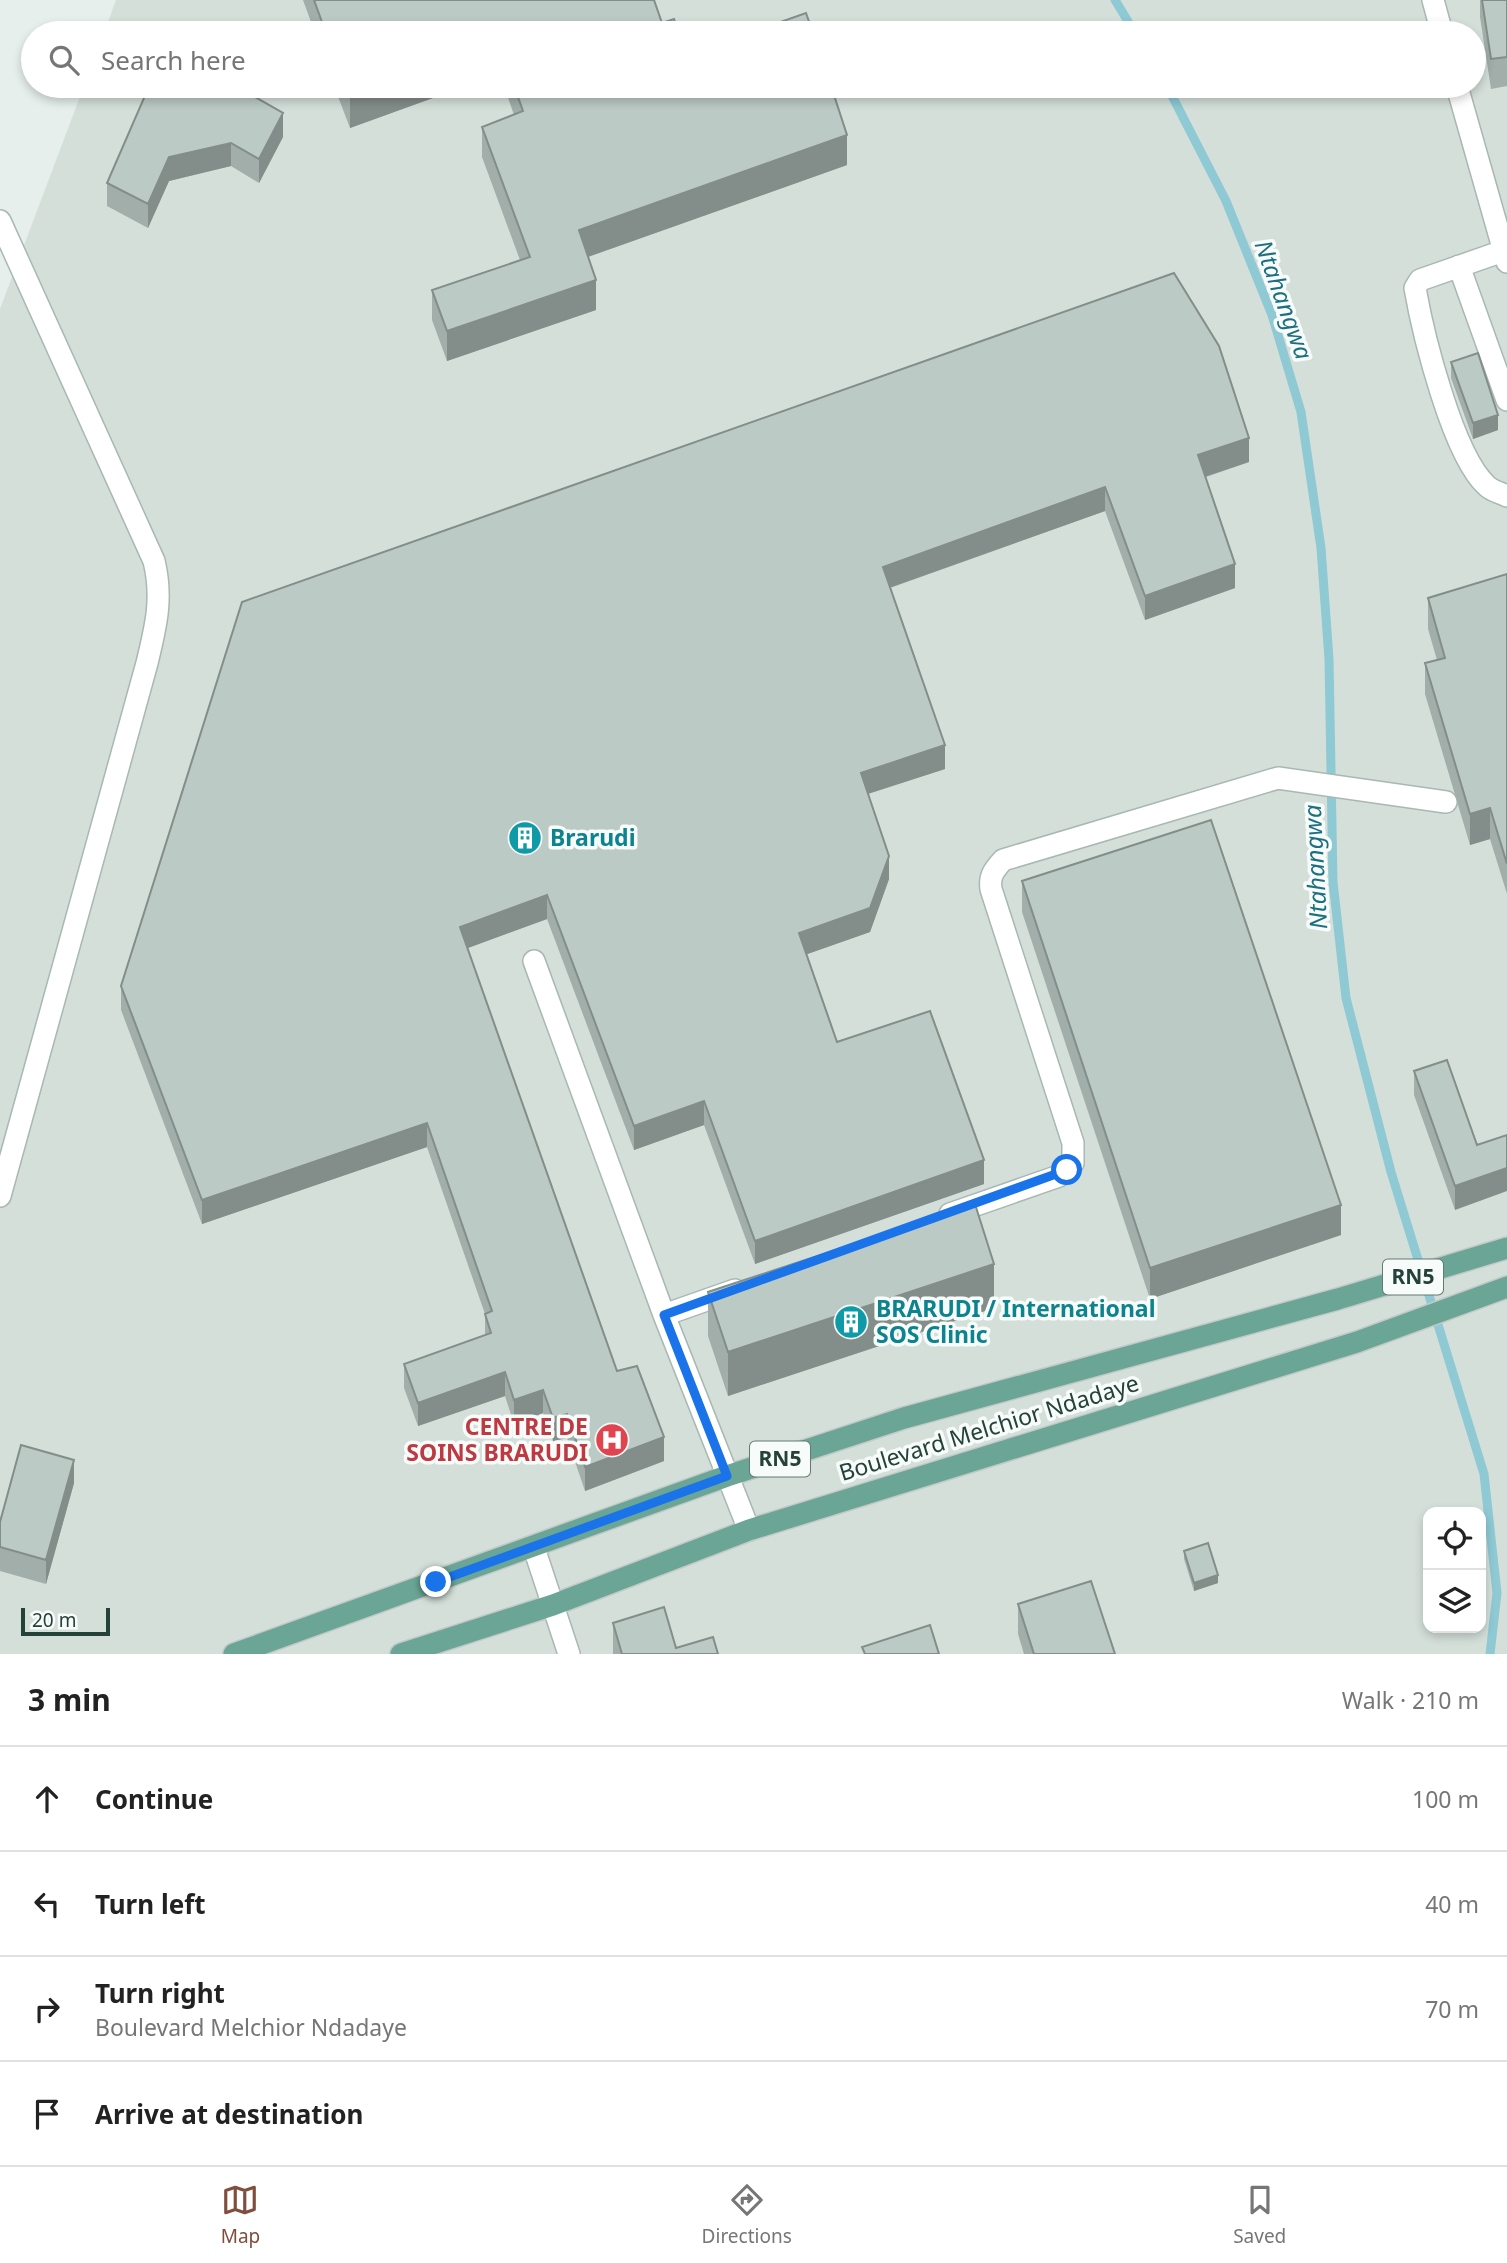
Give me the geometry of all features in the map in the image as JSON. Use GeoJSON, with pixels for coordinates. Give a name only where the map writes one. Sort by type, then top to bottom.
{"type":"FeatureCollection","features":[{"type":"Feature","properties":{"kind":"main road","name":"Boulevard Melchior Ndadaye"},"geometry":{"type":"LineString","coordinates":[[234,1654],[534,1548],[727,1476],[904,1418],[1338,1299],[1497,1251]]}},
{"type":"Feature","properties":{"kind":"main road","name":"Boulevard Melchior Ndadaye"},"geometry":{"type":"LineString","coordinates":[[401,1654],[553,1605],[749,1530],[1357,1342],[1500,1289]]}},
{"type":"Feature","properties":{"kind":"lane"},"geometry":{"type":"LineString","coordinates":[[1433,0],[1439,21]]}},
{"type":"Feature","properties":{"kind":"lane"},"geometry":{"type":"LineString","coordinates":[[1460,98],[1505,256],[1458,267],[1420,281],[1415,288],[1420,319],[1454,430],[1471,463],[1488,487],[1507,496]]}},
{"type":"Feature","properties":{"kind":"lane"},"geometry":{"type":"LineString","coordinates":[[0,220],[154,561],[160,586],[160,610],[147,663],[0,1196]]}},
{"type":"Feature","properties":{"kind":"lane"},"geometry":{"type":"LineString","coordinates":[[1458,267],[1507,400]]}},
{"type":"Feature","properties":{"kind":"lane"},"geometry":{"type":"LineString","coordinates":[[928,1222],[1059,1176],[1073,1163],[1073,1143],[991,889],[993,870],[1003,860],[1278,778],[1446,802]]}},
{"type":"Feature","properties":{"kind":"lane"},"geometry":{"type":"LineString","coordinates":[[534,961],[664,1315],[749,1530]]}},
{"type":"Feature","properties":{"kind":"lane"},"geometry":{"type":"LineString","coordinates":[[664,1315],[756,1283]]}},
{"type":"Feature","properties":{"kind":"lane"},"geometry":{"type":"LineString","coordinates":[[534,1548],[569,1654]]}},
{"type":"Feature","properties":{"kind":"shaded area"},"geometry":{"type":"Polygon","coordinates":[[[116,0],[1507,0],[1507,1654],[0,1654],[0,309],[79,98],[1486,98],[1486,21],[108,21],[116,0]]]}},
{"type":"Feature","properties":{"kind":"building"},"geometry":{"type":"Polygon","coordinates":[[[314,0],[654,0],[661,21],[322,21],[314,0]]]}},
{"type":"Feature","properties":{"kind":"building"},"geometry":{"type":"Polygon","coordinates":[[[1482,0],[1507,0],[1507,57],[1491,59],[1482,0]]]}},
{"type":"Feature","properties":{"kind":"building"},"geometry":{"type":"Polygon","coordinates":[[[806,13],[809,21],[783,21],[806,13]]]}},
{"type":"Feature","properties":{"kind":"building"},"geometry":{"type":"Polygon","coordinates":[[[144,98],[257,98],[283,113],[259,159],[231,143],[169,157],[148,204],[107,183],[144,98]]]}},
{"type":"Feature","properties":{"kind":"building"},"geometry":{"type":"Polygon","coordinates":[[[518,98],[835,98],[847,135],[579,230],[596,280],[447,331],[432,290],[530,257],[482,127],[523,111],[518,98]]]}},
{"type":"Feature","properties":{"kind":"building","name":"Brarudi"},"geometry":{"type":"Polygon","coordinates":[[[1174,273],[1219,346],[1249,438],[1198,455],[1235,564],[1145,596],[1105,487],[883,567],[945,745],[861,773],[889,856],[870,908],[799,933],[837,1042],[930,1011],[984,1160],[755,1241],[704,1101],[634,1126],[547,895],[460,927],[617,1371],[637,1366],[664,1437],[585,1467],[567,1414],[553,1418],[543,1390],[514,1400],[505,1372],[418,1403],[404,1364],[491,1333],[485,1314],[492,1311],[427,1123],[202,1200],[121,986],[242,602],[1174,273]]]}},
{"type":"Feature","properties":{"kind":"building"},"geometry":{"type":"Polygon","coordinates":[[[1478,353],[1498,415],[1473,423],[1451,362],[1478,353]]]}},
{"type":"Feature","properties":{"kind":"building"},"geometry":{"type":"Polygon","coordinates":[[[1507,574],[1507,864],[1490,808],[1470,814],[1425,663],[1445,658],[1428,598],[1507,574]]]}},
{"type":"Feature","properties":{"kind":"building"},"geometry":{"type":"Polygon","coordinates":[[[1211,820],[1341,1205],[1150,1268],[1022,881],[1211,820]]]}},
{"type":"Feature","properties":{"kind":"building"},"geometry":{"type":"Polygon","coordinates":[[[1447,1060],[1477,1145],[1507,1135],[1507,1168],[1455,1186],[1414,1071],[1447,1060]]]}},
{"type":"Feature","properties":{"kind":"building"},"geometry":{"type":"Polygon","coordinates":[[[975,1204],[994,1264],[728,1352],[708,1292],[975,1204]]]}},
{"type":"Feature","properties":{"kind":"building"},"geometry":{"type":"Polygon","coordinates":[[[21,1445],[74,1460],[46,1560],[0,1547],[0,1522],[21,1445]]]}},
{"type":"Feature","properties":{"kind":"building"},"geometry":{"type":"Polygon","coordinates":[[[1208,1543],[1218,1575],[1194,1583],[1184,1551],[1208,1543]]]}},
{"type":"Feature","properties":{"kind":"building"},"geometry":{"type":"Polygon","coordinates":[[[1091,1581],[1115,1654],[1034,1654],[1018,1604],[1091,1581]]]}},
{"type":"Feature","properties":{"kind":"building"},"geometry":{"type":"Polygon","coordinates":[[[664,1607],[676,1648],[713,1637],[718,1654],[622,1654],[613,1623],[664,1607]]]}},
{"type":"Feature","properties":{"kind":"building"},"geometry":{"type":"Polygon","coordinates":[[[930,1625],[939,1654],[865,1654],[862,1647],[930,1625]]]}},
{"type":"Feature","properties":{"kind":"waterway","name":"Ntahangwa"},"geometry":{"type":"LineString","coordinates":[[1115,0],[1128,21]]}},
{"type":"Feature","properties":{"kind":"waterway","name":"Ntahangwa"},"geometry":{"type":"LineString","coordinates":[[1173,98],[1226,201],[1272,315],[1301,412],[1321,548],[1329,659],[1333,882],[1346,998],[1391,1172],[1484,1474],[1497,1593],[1490,1654]]}},
{"type":"Feature","properties":{"kind":"place","name":"Brarudi"},"geometry":{"type":"Point","coordinates":[525,838]}},
{"type":"Feature","properties":{"kind":"place","name":"BRARUDI / International SOS Clinic"},"geometry":{"type":"Point","coordinates":[851,1322]}},
{"type":"Feature","properties":{"kind":"place","name":"CENTRE DE SOINS BRARUDI"},"geometry":{"type":"Point","coordinates":[612,1440]}},
{"type":"Feature","properties":{"kind":"route"},"geometry":{"type":"LineString","coordinates":[[436,1582],[727,1476],[664,1315],[1059,1176],[1067,1170]]}}]}
